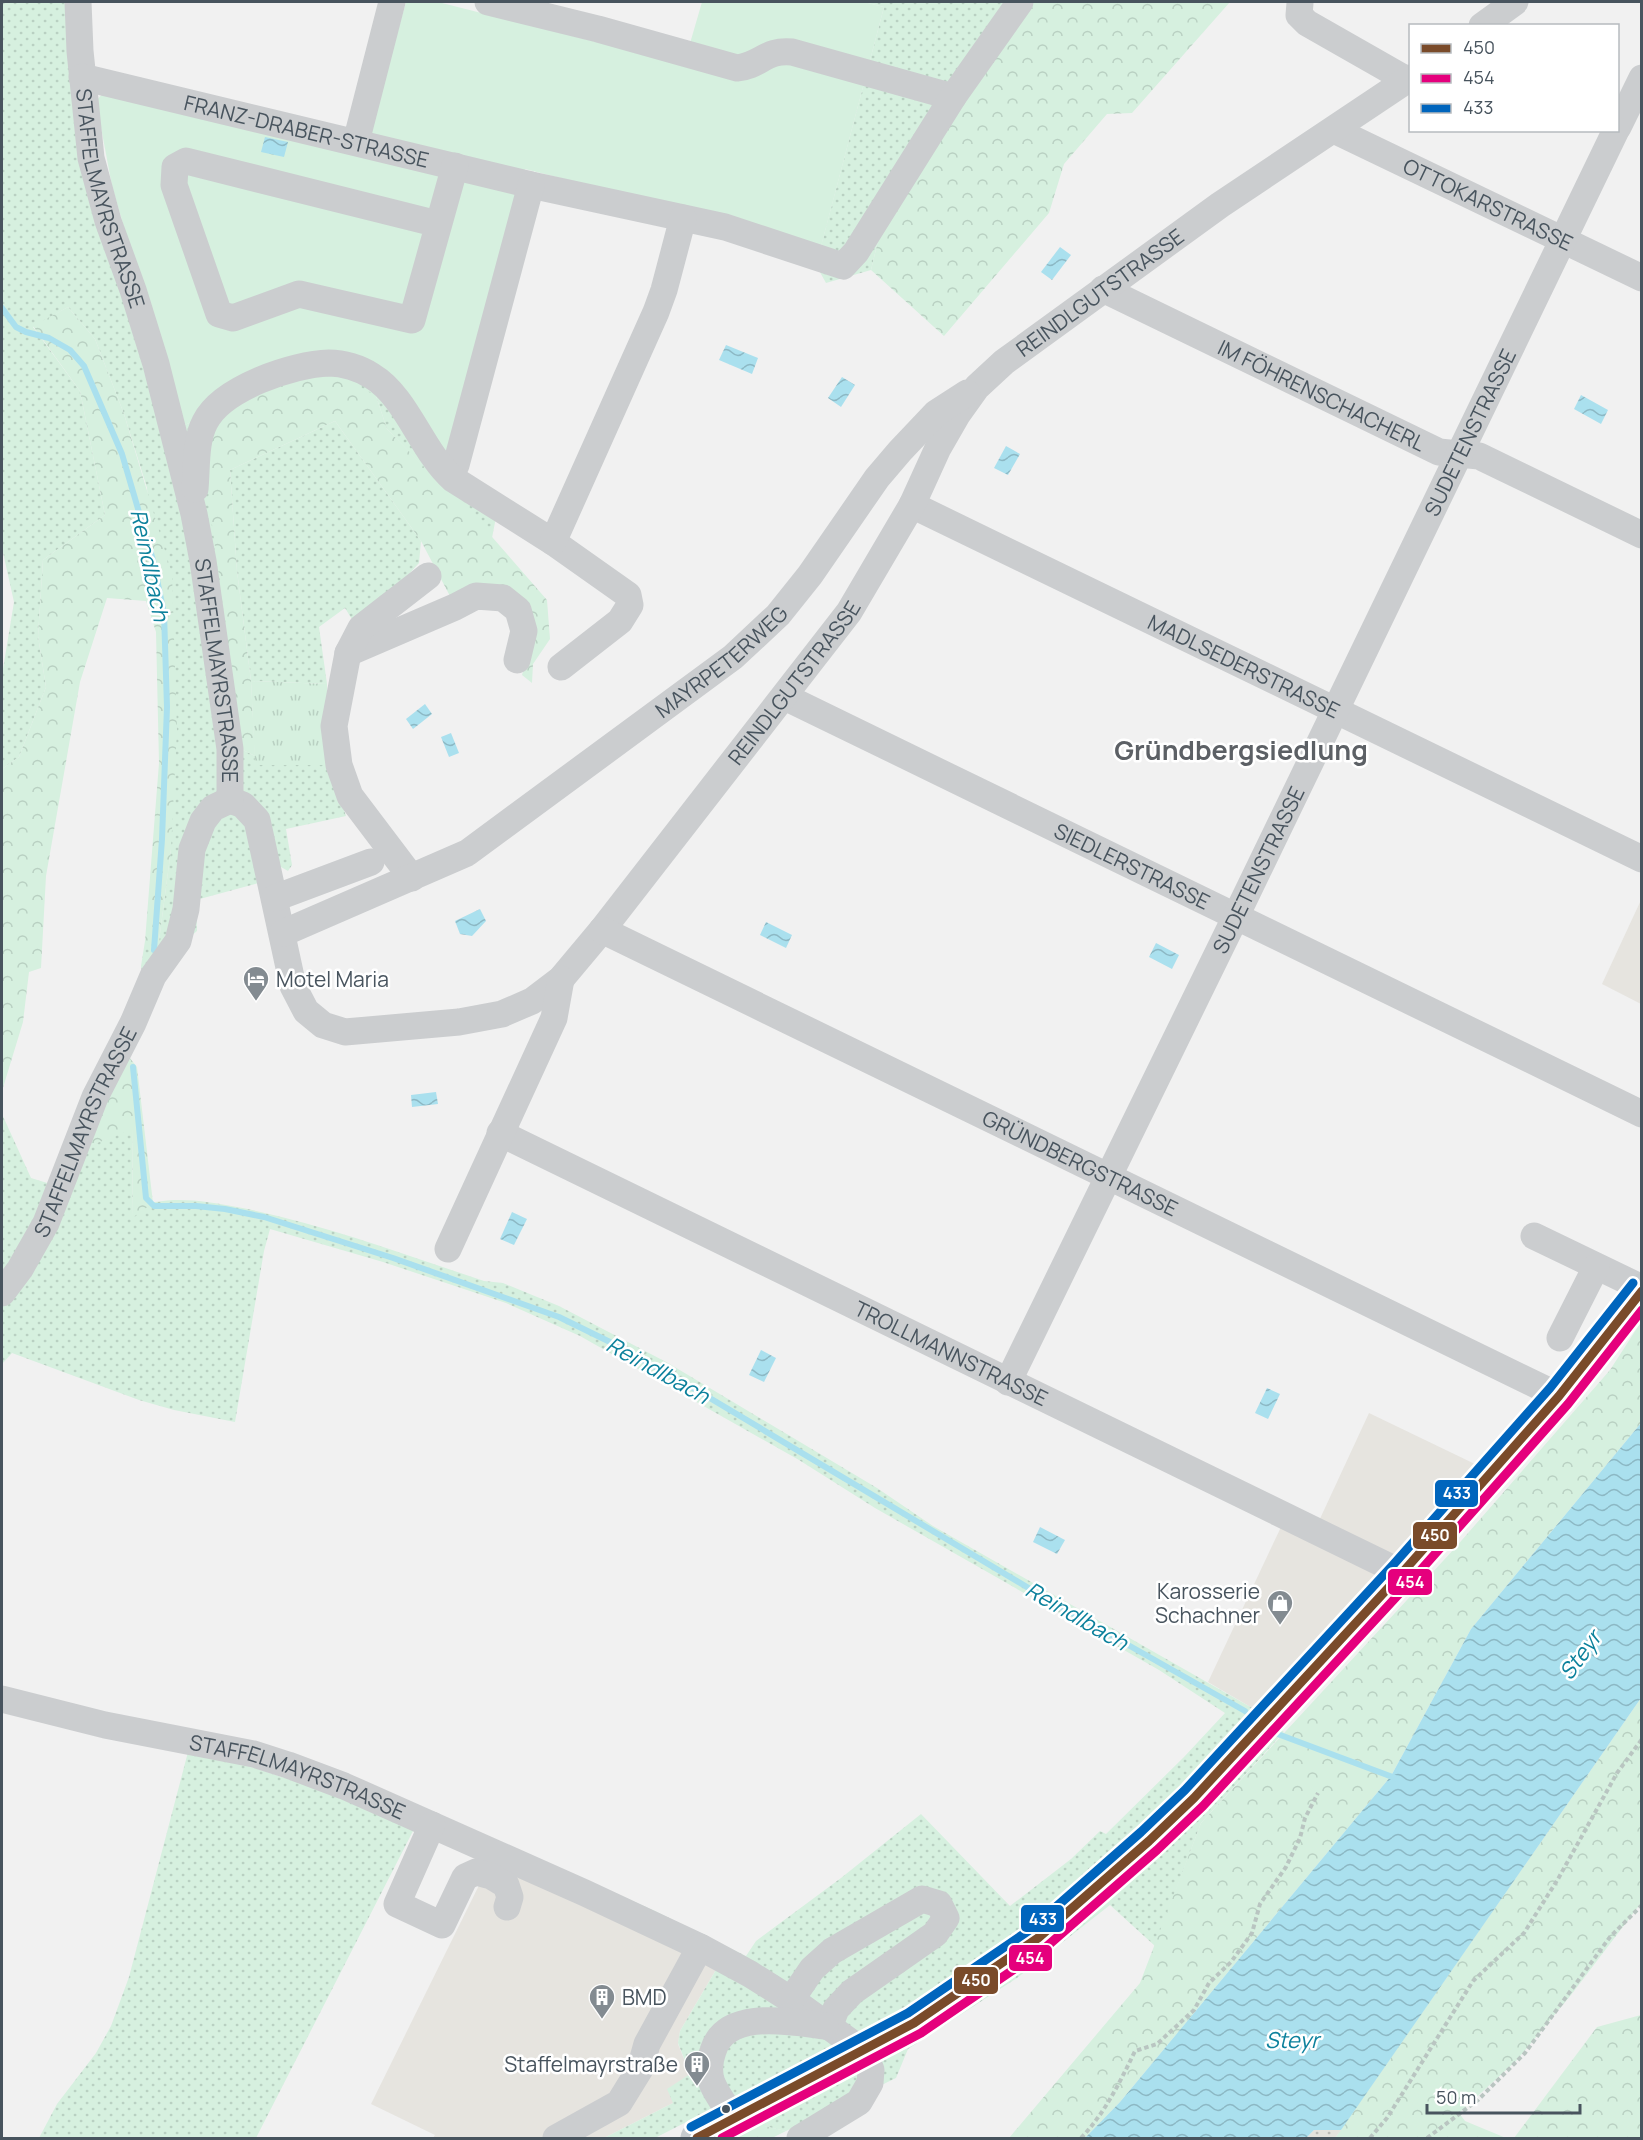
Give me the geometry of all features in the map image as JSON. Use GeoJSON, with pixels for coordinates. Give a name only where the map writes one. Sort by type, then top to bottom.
{"type":"FeatureCollection","features":[{"type":"Feature","properties":{"kind":"main road"},"geometry":{"type":"LineString","coordinates":[[697,2139],[914,2023],[1038,1938],[1149,1841],[1194,1798],[1402,1574],[1559,1396],[1641,1289]]}},
{"type":"Feature","properties":{"kind":"street","name":"STAFFELMAYRSTRASSE"},"geometry":{"type":"LineString","coordinates":[[2,1293],[20,1269],[46,1223],[95,1097],[133,1023],[153,976],[178,941],[186,909],[192,849],[203,821],[213,808],[230,801],[230,748],[203,561],[194,514],[156,364],[108,221],[91,158],[82,77],[78,2]]}},
{"type":"Feature","properties":{"kind":"street"},"geometry":{"type":"LineString","coordinates":[[357,142],[392,2]]}},
{"type":"Feature","properties":{"kind":"street"},"geometry":{"type":"LineString","coordinates":[[488,2],[598,29],[737,68],[746,67],[772,52],[781,50],[953,97],[1020,2]]}},
{"type":"Feature","properties":{"kind":"street"},"geometry":{"type":"LineString","coordinates":[[1485,24],[1515,2]]}},
{"type":"Feature","properties":{"kind":"street"},"geometry":{"type":"LineString","coordinates":[[1300,3],[1299,15],[1307,23],[1409,79]]}},
{"type":"Feature","properties":{"kind":"street","name":"FRANZ-DRABER-STRASSE"},"geometry":{"type":"LineString","coordinates":[[82,77],[531,185],[725,227],[843,266],[856,252],[953,97]]}},
{"type":"Feature","properties":{"kind":"street","name":"SUDETENSTRASSE"},"geometry":{"type":"LineString","coordinates":[[1619,125],[1641,78]]}},
{"type":"Feature","properties":{"kind":"street","name":"REINDLGUTSTRASSE"},"geometry":{"type":"LineString","coordinates":[[230,801],[243,805],[257,820],[283,933],[292,987],[306,1011],[322,1025],[345,1032],[459,1022],[502,1014],[532,1001],[561,979],[602,930],[849,612],[912,505],[938,448],[977,387],[1004,362],[1220,205],[1409,79]]}},
{"type":"Feature","properties":{"kind":"street","name":"OTTOKARSTRASSE"},"geometry":{"type":"LineString","coordinates":[[1334,130],[1641,278]]}},
{"type":"Feature","properties":{"kind":"street","name":"SUDETENSTRASSE"},"geometry":{"type":"LineString","coordinates":[[1008,1382],[1616,132]]}},
{"type":"Feature","properties":{"kind":"street"},"geometry":{"type":"LineString","coordinates":[[438,224],[186,161],[175,167],[174,185],[219,314],[233,318],[299,294],[412,320],[455,166]]}},
{"type":"Feature","properties":{"kind":"street"},"geometry":{"type":"LineString","coordinates":[[456,465],[531,185]]}},
{"type":"Feature","properties":{"kind":"street"},"geometry":{"type":"LineString","coordinates":[[553,542],[656,312],[664,291],[683,218]]}},
{"type":"Feature","properties":{"kind":"street","name":"IM FÖHRENSCHACHERL"},"geometry":{"type":"LineString","coordinates":[[1103,289],[1439,452],[1479,456],[1641,535]]}},
{"type":"Feature","properties":{"kind":"street"},"geometry":{"type":"LineString","coordinates":[[194,514],[199,434],[206,419],[219,404],[235,392],[270,377],[308,365],[331,363],[352,366],[374,376],[398,400],[441,468],[453,479],[553,542],[628,595],[630,604],[620,621],[561,667]]}},
{"type":"Feature","properties":{"kind":"street","name":"MAYRPETERWEG"},"geometry":{"type":"LineString","coordinates":[[283,933],[467,853],[733,657],[778,615],[810,575],[876,478],[900,451],[936,413],[956,398],[977,387]]}},
{"type":"Feature","properties":{"kind":"street","name":"MADLSEDERSTRASSE"},"geometry":{"type":"LineString","coordinates":[[912,505],[1641,860]]}},
{"type":"Feature","properties":{"kind":"street"},"geometry":{"type":"LineString","coordinates":[[412,878],[350,796],[339,765],[334,726],[348,653],[361,628],[428,576]]}},
{"type":"Feature","properties":{"kind":"street"},"geometry":{"type":"LineString","coordinates":[[348,653],[455,608],[476,596],[503,598],[518,610],[524,631],[517,660]]}},
{"type":"Feature","properties":{"kind":"street","name":"SIEDLERSTRASSE"},"geometry":{"type":"LineString","coordinates":[[784,697],[1641,1114]]}},
{"type":"Feature","properties":{"kind":"street"},"geometry":{"type":"LineString","coordinates":[[275,898],[371,862]]}},
{"type":"Feature","properties":{"kind":"street","name":"GRÜNDBERGSTRASSE"},"geometry":{"type":"LineString","coordinates":[[602,930],[1559,1396]]}},
{"type":"Feature","properties":{"kind":"street"},"geometry":{"type":"LineString","coordinates":[[448,1249],[554,1018],[561,979]]}},
{"type":"Feature","properties":{"kind":"street","name":"TROLLMANNSTRASSE"},"geometry":{"type":"LineString","coordinates":[[500,1133],[1402,1574]]}},
{"type":"Feature","properties":{"kind":"street"},"geometry":{"type":"LineString","coordinates":[[1534,1236],[1641,1289]]}},
{"type":"Feature","properties":{"kind":"street"},"geometry":{"type":"LineString","coordinates":[[1560,1338],[1596,1267]]}},
{"type":"Feature","properties":{"kind":"street","name":"STAFFELMAYRSTRASSE"},"geometry":{"type":"LineString","coordinates":[[2,1699],[105,1725],[254,1754],[344,1786],[700,1947],[750,1974],[791,2000],[863,2051]]}},
{"type":"Feature","properties":{"kind":"street"},"geometry":{"type":"LineString","coordinates":[[432,1825],[397,1904],[442,1926],[465,1877],[476,1872],[491,1876],[506,1885],[510,1897],[507,1906]]}},
{"type":"Feature","properties":{"kind":"street"},"geometry":{"type":"LineString","coordinates":[[734,2119],[712,2083],[709,2064],[716,2042],[730,2028],[753,2021],[788,2021],[830,2027],[836,2009],[852,1992],[935,1934],[946,1918],[939,1904],[922,1899],[832,1951],[812,1969],[791,2000]]}},
{"type":"Feature","properties":{"kind":"street"},"geometry":{"type":"LineString","coordinates":[[556,2139],[619,2103],[640,2069],[647,2044],[700,1947]]}},
{"type":"Feature","properties":{"kind":"street"},"geometry":{"type":"LineString","coordinates":[[800,2139],[859,2102],[870,2083],[871,2070],[863,2051]]}},
{"type":"Feature","properties":{"kind":"path"},"geometry":{"type":"LineString","coordinates":[[1370,2139],[1387,2118],[1473,1981],[1524,1933],[1558,1879],[1617,1773],[1641,1739]]}},
{"type":"Feature","properties":{"kind":"path"},"geometry":{"type":"LineString","coordinates":[[1082,2139],[1097,2122],[1135,2051],[1157,2044],[1194,2010],[1209,1983],[1231,1962],[1252,1933],[1260,1904],[1286,1867],[1300,1838],[1305,1818],[1318,1793]]}},
{"type":"Feature","properties":{"kind":"path"},"geometry":{"type":"LineString","coordinates":[[1427,2139],[1478,2100],[1525,2053],[1610,1937],[1641,1905]]}},
{"type":"Feature","properties":{"kind":"shaded area"},"geometry":{"type":"Polygon","coordinates":[[[1641,900],[1641,1004],[1602,984],[1641,900]]]}},
{"type":"Feature","properties":{"kind":"shaded area"},"geometry":{"type":"Polygon","coordinates":[[[1369,1413],[1477,1465],[1360,1596],[1254,1709],[1208,1682],[1281,1527],[1318,1523],[1369,1413]]]}},
{"type":"Feature","properties":{"kind":"shaded area"},"geometry":{"type":"Polygon","coordinates":[[[489,1865],[651,1933],[717,1968],[680,2031],[678,2044],[690,2074],[673,2103],[604,2138],[433,2138],[435,2135],[371,2104],[489,1865]]]}},
{"type":"Feature","properties":{"kind":"green space"},"geometry":{"type":"Polygon","coordinates":[[[2,2],[67,2],[70,69],[182,426],[347,358],[497,512],[492,538],[387,429],[376,396],[216,425],[243,750],[255,756],[255,765],[329,765],[346,816],[286,829],[292,865],[288,871],[281,867],[266,881],[196,900],[197,931],[143,978],[141,966],[145,941],[159,941],[171,849],[147,488],[124,414],[95,339],[68,307],[33,327],[80,391],[105,515],[43,560],[38,636],[46,687],[19,757],[2,769],[2,675],[14,602],[2,548],[2,2]]]}},
{"type":"Feature","properties":{"kind":"green space"},"geometry":{"type":"Polygon","coordinates":[[[406,2],[438,2],[684,64],[702,2],[864,2],[884,7],[819,254],[647,200],[525,169],[449,467],[347,358],[182,426],[112,186],[96,101],[104,92],[362,157],[406,2]]]}},
{"type":"Feature","properties":{"kind":"green space"},"geometry":{"type":"Polygon","coordinates":[[[864,2],[1022,2],[885,212],[871,270],[826,283],[816,265],[884,7],[864,2]]]}},
{"type":"Feature","properties":{"kind":"green space"},"geometry":{"type":"Polygon","coordinates":[[[1022,2],[1230,2],[1132,113],[1107,114],[1064,164],[1049,213],[944,336],[871,270],[885,212],[1022,2]]]}},
{"type":"Feature","properties":{"kind":"green space"},"geometry":{"type":"Polygon","coordinates":[[[68,307],[95,339],[124,414],[172,574],[177,730],[171,849],[159,941],[145,941],[159,763],[156,632],[146,601],[107,598],[80,682],[46,876],[41,968],[29,972],[23,1022],[2,1091],[2,769],[19,757],[46,687],[38,636],[43,560],[105,515],[80,391],[33,326],[68,307]]]}},
{"type":"Feature","properties":{"kind":"green space"},"geometry":{"type":"Polygon","coordinates":[[[340,376],[376,396],[387,429],[486,530],[547,600],[550,639],[533,664],[532,683],[522,675],[528,654],[525,605],[451,598],[421,541],[335,421],[230,470],[237,571],[251,681],[255,756],[243,750],[209,503],[210,453],[216,425],[243,396],[308,378],[340,376]]]}},
{"type":"Feature","properties":{"kind":"green space"},"geometry":{"type":"Polygon","coordinates":[[[335,421],[421,541],[419,563],[398,586],[353,621],[345,608],[319,627],[327,684],[251,681],[237,571],[230,470],[335,421]]]}},
{"type":"Feature","properties":{"kind":"green space"},"geometry":{"type":"Polygon","coordinates":[[[251,681],[327,684],[329,765],[255,765],[251,681]]]}},
{"type":"Feature","properties":{"kind":"green space"},"geometry":{"type":"Polygon","coordinates":[[[129,1057],[137,1067],[153,1203],[132,1218],[133,1129],[79,1150],[129,1057]]]}},
{"type":"Feature","properties":{"kind":"green space"},"geometry":{"type":"Polygon","coordinates":[[[2,1114],[31,1178],[57,1186],[2,1287],[2,1114]]]}},
{"type":"Feature","properties":{"kind":"green space"},"geometry":{"type":"Polygon","coordinates":[[[133,1128],[132,1217],[149,1204],[165,1201],[196,1201],[237,1207],[331,1230],[484,1281],[503,1283],[559,1306],[668,1363],[877,1488],[933,1526],[1254,1709],[1284,1732],[1201,1823],[1155,1946],[1110,1905],[1017,1978],[908,2049],[896,2078],[786,2131],[704,2113],[655,2138],[604,2138],[673,2103],[667,2089],[690,2074],[678,2043],[680,2031],[717,1968],[651,1933],[413,1831],[256,2138],[39,2138],[57,2104],[96,2053],[111,2026],[129,1977],[188,1752],[108,1719],[572,1874],[655,1911],[746,1956],[756,1941],[841,1878],[921,1814],[1010,1906],[1071,1859],[1100,1831],[1106,1834],[1225,1713],[1159,1670],[875,1508],[799,1460],[580,1336],[506,1303],[383,1262],[270,1229],[264,1251],[235,1422],[174,1410],[139,1400],[12,1353],[2,1364],[2,1302],[79,1150],[133,1128]]]}},
{"type":"Feature","properties":{"kind":"green space"},"geometry":{"type":"Polygon","coordinates":[[[1641,1322],[1641,1423],[1471,1629],[1391,1776],[1120,2102],[1085,2138],[1009,2138],[1140,1983],[1201,1823],[1455,1548],[1610,1370],[1641,1322]]]}},
{"type":"Feature","properties":{"kind":"green space"},"geometry":{"type":"Polygon","coordinates":[[[1641,1698],[1641,1903],[1571,1995],[1516,2061],[1459,2113],[1465,2121],[1506,2138],[1335,2138],[1641,1698]]]}},
{"type":"Feature","properties":{"kind":"green space"},"geometry":{"type":"Polygon","coordinates":[[[1641,2015],[1641,2138],[1514,2138],[1597,2027],[1641,2015]]]}},
{"type":"Feature","properties":{"kind":"green space"},"geometry":{"type":"Polygon","coordinates":[[[756,2124],[786,2131],[772,2138],[730,2138],[756,2124]]]}},
{"type":"Feature","properties":{"kind":"sand"},"geometry":{"type":"Polygon","coordinates":[[[1314,2130],[1341,2130],[1335,2138],[1306,2138],[1314,2130]]]}},
{"type":"Feature","properties":{"kind":"water"},"geometry":{"type":"Polygon","coordinates":[[[265,137],[288,142],[284,157],[261,152],[265,137]]]}},
{"type":"Feature","properties":{"kind":"water"},"geometry":{"type":"Polygon","coordinates":[[[1060,247],[1071,255],[1052,280],[1041,272],[1060,247]]]}},
{"type":"Feature","properties":{"kind":"water"},"geometry":{"type":"Polygon","coordinates":[[[726,345],[758,358],[752,374],[719,360],[726,345]]]}},
{"type":"Feature","properties":{"kind":"water"},"geometry":{"type":"Polygon","coordinates":[[[842,377],[855,385],[841,407],[828,398],[842,377]]]}},
{"type":"Feature","properties":{"kind":"water"},"geometry":{"type":"Polygon","coordinates":[[[1581,395],[1608,410],[1601,424],[1574,409],[1581,395]]]}},
{"type":"Feature","properties":{"kind":"water"},"geometry":{"type":"Polygon","coordinates":[[[1006,446],[1020,454],[1008,475],[994,468],[1006,446]]]}},
{"type":"Feature","properties":{"kind":"water"},"geometry":{"type":"Polygon","coordinates":[[[425,704],[432,714],[413,729],[406,719],[425,704]]]}},
{"type":"Feature","properties":{"kind":"water"},"geometry":{"type":"Polygon","coordinates":[[[451,733],[459,753],[449,757],[441,737],[451,733]]]}},
{"type":"Feature","properties":{"kind":"water"},"geometry":{"type":"Polygon","coordinates":[[[480,909],[486,921],[472,936],[460,934],[455,921],[480,909]]]}},
{"type":"Feature","properties":{"kind":"water"},"geometry":{"type":"Polygon","coordinates":[[[766,922],[792,935],[786,948],[760,935],[766,922]]]}},
{"type":"Feature","properties":{"kind":"water"},"geometry":{"type":"Polygon","coordinates":[[[1156,943],[1179,955],[1172,969],[1149,957],[1156,943]]]}},
{"type":"Feature","properties":{"kind":"water"},"geometry":{"type":"Polygon","coordinates":[[[436,1092],[438,1104],[412,1107],[411,1095],[436,1092]]]}},
{"type":"Feature","properties":{"kind":"water"},"geometry":{"type":"Polygon","coordinates":[[[512,1212],[527,1219],[514,1245],[500,1239],[512,1212]]]}},
{"type":"Feature","properties":{"kind":"water"},"geometry":{"type":"Polygon","coordinates":[[[761,1350],[776,1358],[764,1382],[749,1375],[761,1350]]]}},
{"type":"Feature","properties":{"kind":"water"},"geometry":{"type":"Polygon","coordinates":[[[1267,1388],[1280,1394],[1268,1419],[1255,1413],[1267,1388]]]}},
{"type":"Feature","properties":{"kind":"water","name":"Steyr"},"geometry":{"type":"Polygon","coordinates":[[[1641,1423],[1641,1698],[1341,2130],[1314,2130],[1306,2138],[1085,2138],[1120,2102],[1391,1776],[1471,1629],[1641,1423]]]}},
{"type":"Feature","properties":{"kind":"water"},"geometry":{"type":"Polygon","coordinates":[[[1040,1527],[1065,1540],[1057,1554],[1033,1542],[1040,1527]]]}},
{"type":"Feature","properties":{"kind":"waterway","name":"Reindlbach"},"geometry":{"type":"LineString","coordinates":[[2,308],[16,327],[49,338],[70,350],[84,366],[122,454],[153,560],[164,613],[167,707],[162,839],[154,950]]}},
{"type":"Feature","properties":{"kind":"waterway","name":"Reindlbach"},"geometry":{"type":"LineString","coordinates":[[133,1067],[146,1198],[154,1206],[196,1206],[264,1217],[393,1258],[559,1317],[610,1342],[698,1391],[1052,1602],[1245,1711]]}},
{"type":"Feature","properties":{"kind":"waterway"},"geometry":{"type":"LineString","coordinates":[[1275,1733],[1398,1779]]}},
{"type":"Feature","properties":{"kind":"transit line","name":"433"},"geometry":{"type":"LineString","coordinates":[[691,2127],[908,2013],[1031,1929],[1141,1832],[1185,1790],[1393,1565],[1550,1388],[1633,1283]]}},
{"type":"Feature","properties":{"kind":"transit line","name":"450"},"geometry":{"type":"LineString","coordinates":[[697,2138],[914,2023],[1038,1938],[1149,1841],[1194,1798],[1402,1573],[1559,1396],[1642,1291]]}},
{"type":"Feature","properties":{"kind":"transit line","name":"454"},"geometry":{"type":"LineString","coordinates":[[722,2138],[921,2033],[1045,1948],[1157,1850],[1203,1806],[1411,1581],[1568,1404],[1642,1310]]}},
{"type":"Feature","properties":{"kind":"place","name":"Motel Maria"},"geometry":{"type":"Point","coordinates":[256,1002]}},
{"type":"Feature","properties":{"kind":"place","name":"Karosserie Schachner"},"geometry":{"type":"Point","coordinates":[1280,1626]}},
{"type":"Feature","properties":{"kind":"place","name":"BMD"},"geometry":{"type":"Point","coordinates":[602,2020]}},
{"type":"Feature","properties":{"kind":"place","name":"Staffelmayrstraße"},"geometry":{"type":"Point","coordinates":[697,2087]}},
{"type":"Feature","properties":{"kind":"district","name":"Gründbergsiedlung"},"geometry":{"type":"Point","coordinates":[1241,749]}}]}
